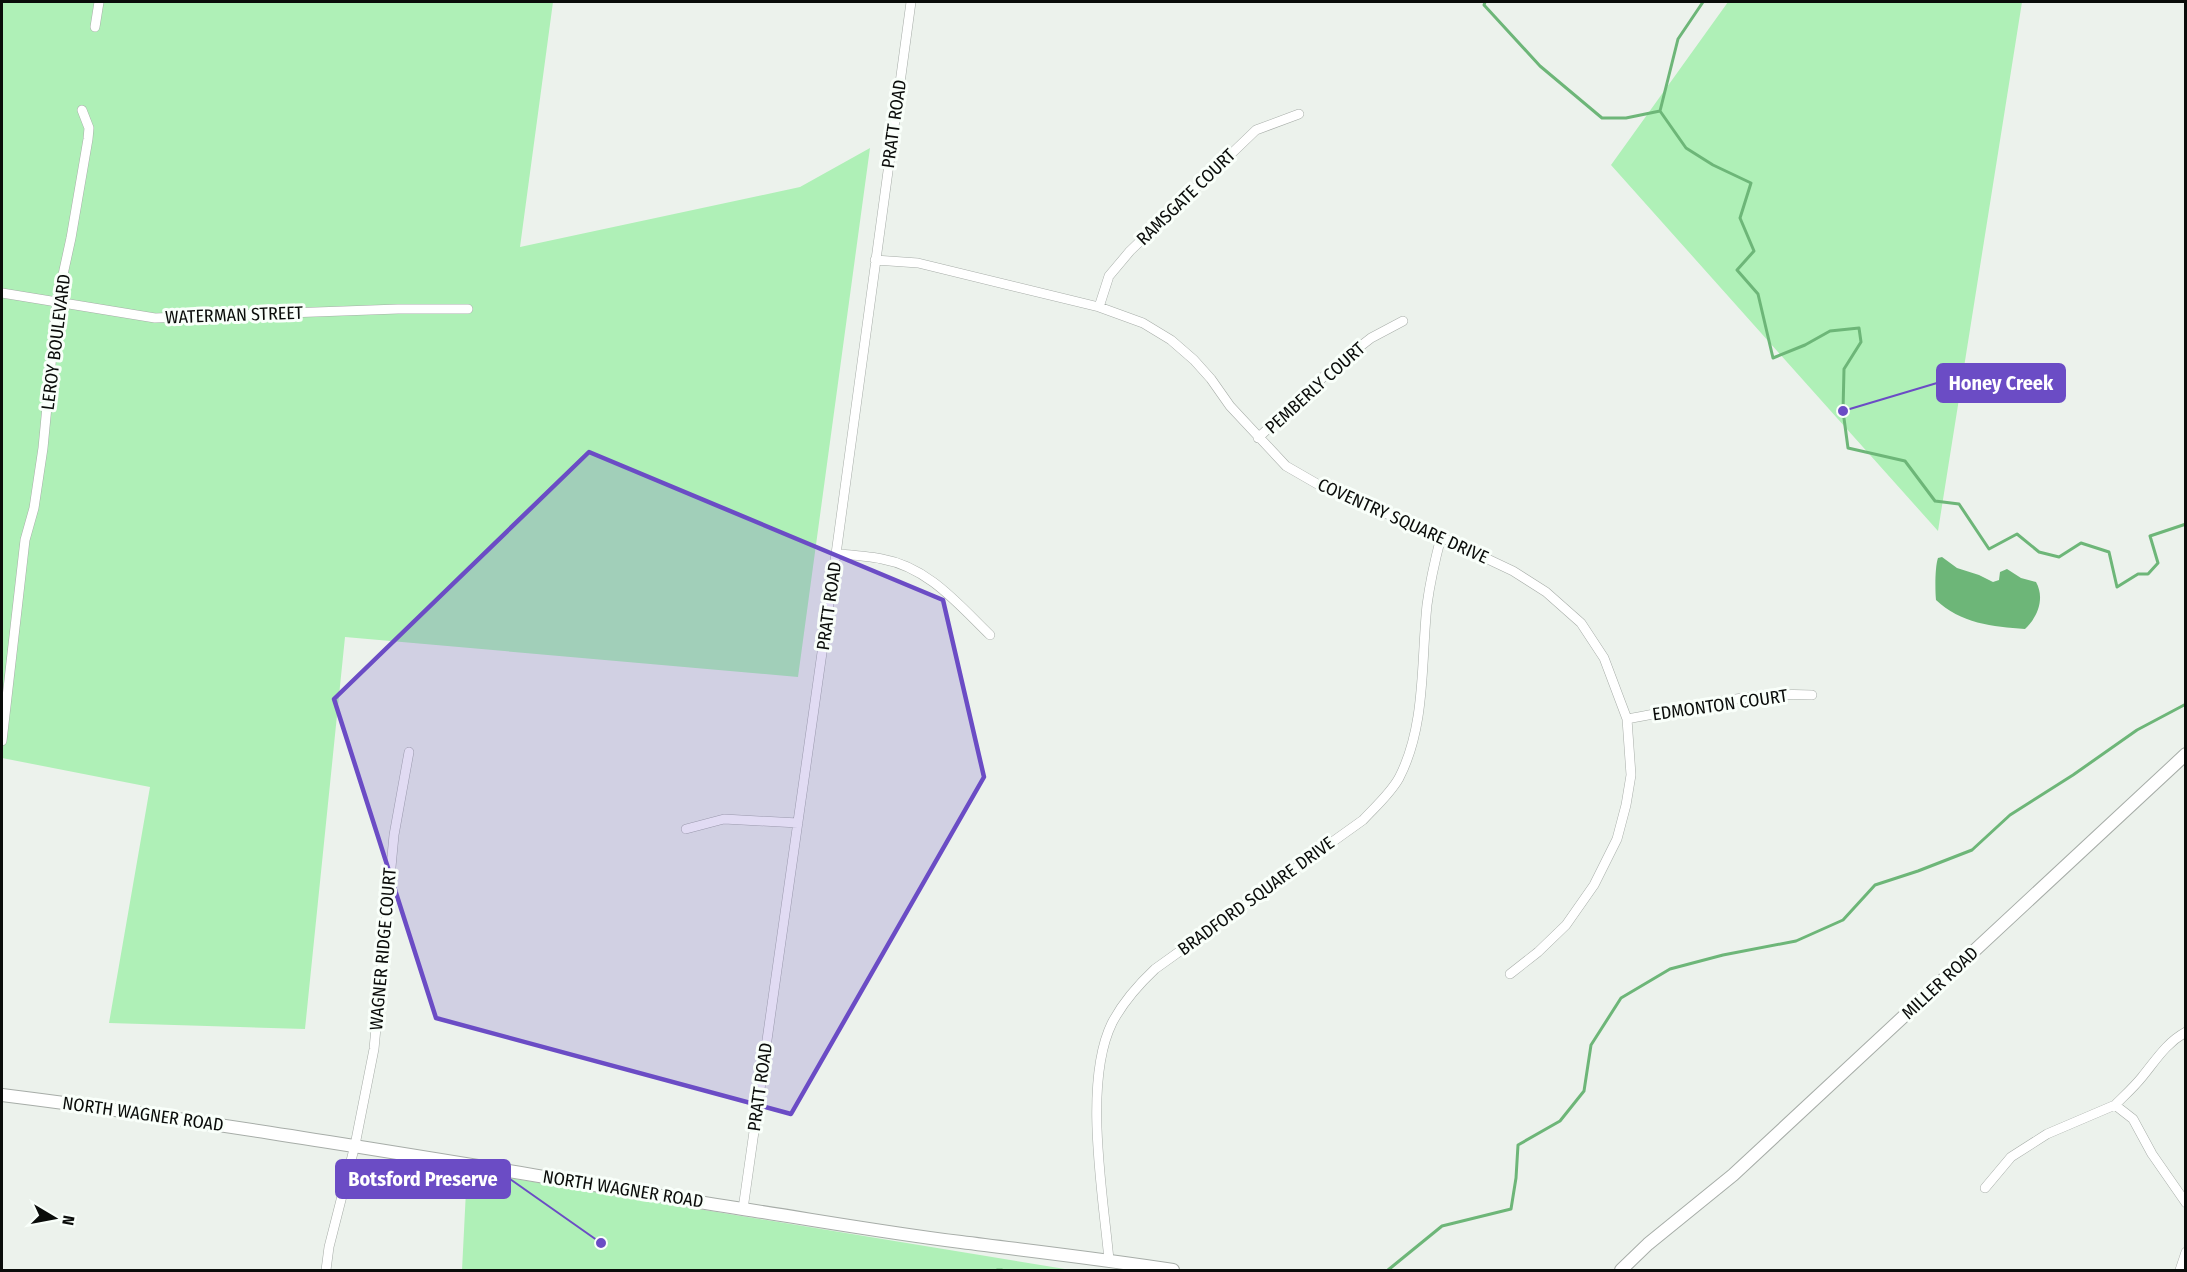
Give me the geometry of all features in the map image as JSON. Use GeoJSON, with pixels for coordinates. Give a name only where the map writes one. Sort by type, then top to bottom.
{"type":"FeatureCollection","features":[{"type":"Feature","properties":{"kind":"main road","name":"MILLER ROAD"},"geometry":{"type":"LineString","coordinates":[[1621,1270],[1648,1244],[1733,1175],[2186,754]]}},
{"type":"Feature","properties":{"kind":"main road","name":"NORTH WAGNER ROAD"},"geometry":{"type":"LineString","coordinates":[[2,1095],[124,1110],[958,1242],[1173,1270]]}},
{"type":"Feature","properties":{"kind":"main road","name":"MILLER ROAD"},"geometry":{"type":"LineString","coordinates":[[1632,1270],[1693,1209]]}},
{"type":"Feature","properties":{"kind":"street"},"geometry":{"type":"LineString","coordinates":[[95,27],[99,2]]}},
{"type":"Feature","properties":{"kind":"street","name":"PRATT ROAD"},"geometry":{"type":"LineString","coordinates":[[743,1209],[836,554],[874,260],[911,2]]}},
{"type":"Feature","properties":{"kind":"street","name":"LEROY BOULEVARD"},"geometry":{"type":"LineString","coordinates":[[2,741],[25,540],[34,508],[44,448],[57,302],[88,139],[89,128],[82,110]]}},
{"type":"Feature","properties":{"kind":"street","name":"RAMSGATE COURT"},"geometry":{"type":"LineString","coordinates":[[1099,308],[1109,276],[1130,251],[1256,130],[1299,114]]}},
{"type":"Feature","properties":{"kind":"street","name":"COVENTRY SQUARE DRIVE"},"geometry":{"type":"LineString","coordinates":[[874,260],[918,262],[1099,308],[1143,323],[1171,340],[1211,379],[1230,406],[1286,466],[1319,485],[1441,537],[1513,571],[1546,592],[1581,623],[1604,658],[1627,719],[1631,776],[1626,805],[1617,839],[1594,885],[1566,926],[1510,974]]}},
{"type":"Feature","properties":{"kind":"street","name":"WATERMAN STREET"},"geometry":{"type":"LineString","coordinates":[[2,293],[155,318],[389,309],[468,309]]}},
{"type":"Feature","properties":{"kind":"street","name":"PEMBERLY COURT"},"geometry":{"type":"LineString","coordinates":[[1258,438],[1335,366],[1371,338],[1403,321]]}},
{"type":"Feature","properties":{"kind":"street","name":"BRADFORD SQUARE DRIVE"},"geometry":{"type":"LineString","coordinates":[[1109,1260],[1096,1119],[1097,1087],[1102,1054],[1112,1024],[1131,992],[1155,969],[1363,820],[1398,780],[1409,755],[1416,728],[1428,596],[1441,537]]}},
{"type":"Feature","properties":{"kind":"street"},"geometry":{"type":"LineString","coordinates":[[836,554],[884,559],[910,568],[930,579],[958,602],[990,634]]}},
{"type":"Feature","properties":{"kind":"street","name":"EDMONTON COURT"},"geometry":{"type":"LineString","coordinates":[[1627,719],[1761,695],[1787,693],[1812,695]]}},
{"type":"Feature","properties":{"kind":"street","name":"WAGNER RIDGE COURT"},"geometry":{"type":"LineString","coordinates":[[326,1270],[330,1241],[355,1146],[374,1049],[394,835],[409,752]]}},
{"type":"Feature","properties":{"kind":"street"},"geometry":{"type":"LineString","coordinates":[[686,829],[724,819],[798,823]]}},
{"type":"Feature","properties":{"kind":"street"},"geometry":{"type":"LineString","coordinates":[[1985,1188],[2011,1157],[2047,1134],[2115,1105],[2141,1080],[2174,1038],[2186,1032]]}},
{"type":"Feature","properties":{"kind":"street"},"geometry":{"type":"LineString","coordinates":[[2115,1105],[2133,1119],[2152,1154],[2186,1203]]}},
{"type":"Feature","properties":{"kind":"street"},"geometry":{"type":"LineString","coordinates":[[2180,1270],[2186,1252]]}},
{"type":"Feature","properties":{"kind":"highlighted area"},"geometry":{"type":"Polygon","coordinates":[[[589,452],[943,600],[984,777],[791,1114],[436,1018],[334,699],[589,452]]]}},
{"type":"Feature","properties":{"kind":"shaded area"},"geometry":{"type":"Polygon","coordinates":[[[2,2],[553,2],[520,247],[800,187],[870,148],[798,677],[345,637],[305,1029],[109,1023],[150,787],[2,758],[2,2]]]}},
{"type":"Feature","properties":{"kind":"shaded area"},"geometry":{"type":"Polygon","coordinates":[[[1728,2],[2022,2],[1938,531],[1611,165],[1728,2]]]}},
{"type":"Feature","properties":{"kind":"shaded area"},"geometry":{"type":"Polygon","coordinates":[[[1942,557],[1957,568],[1993,582],[1999,580],[2000,572],[2007,569],[2021,578],[2036,582],[2040,594],[2037,613],[2025,629],[2001,627],[1966,619],[1945,608],[1936,600],[1937,562],[1938,558],[1942,557]]]}},
{"type":"Feature","properties":{"kind":"shaded area"},"geometry":{"type":"Polygon","coordinates":[[[467,1171],[1071,1270],[462,1270],[467,1171]]]}},
{"type":"Feature","properties":{"kind":"waterway"},"geometry":{"type":"LineString","coordinates":[[1485,2],[1484,5],[1540,66],[1602,118],[1626,118],[1660,111]]}},
{"type":"Feature","properties":{"kind":"waterway"},"geometry":{"type":"LineString","coordinates":[[1660,111],[1678,39],[1703,2]]}},
{"type":"Feature","properties":{"kind":"waterway"},"geometry":{"type":"LineString","coordinates":[[1660,111],[1686,148],[1713,165],[1751,183],[1740,218],[1754,251],[1737,270],[1758,294],[1773,358],[1805,345],[1830,331],[1859,328],[1861,342],[1844,369],[1843,411],[1848,448],[1905,461],[1935,501],[1959,504],[1989,549],[2017,534],[2039,552],[2059,557],[2081,543],[2109,552],[2117,587],[2138,574],[2148,574],[2158,563],[2150,536],[2186,524]]}},
{"type":"Feature","properties":{"kind":"waterway"},"geometry":{"type":"LineString","coordinates":[[1388,1270],[1442,1226],[1511,1209],[1518,1145],[1560,1121],[1584,1091],[1591,1045],[1621,998],[1670,969],[1723,955],[1796,941],[1843,920],[1875,885],[1972,850],[2010,815],[2137,730],[2186,704]]}},
{"type":"Feature","properties":{"kind":"waterway"},"geometry":{"type":"LineString","coordinates":[[997,1270],[1002,1270]]}},
{"type":"Feature","properties":{"kind":"place","name":"Honey Creek"},"geometry":{"type":"Point","coordinates":[1843,411]}},
{"type":"Feature","properties":{"kind":"place","name":"Botsford Preserve"},"geometry":{"type":"Point","coordinates":[601,1243]}}]}
